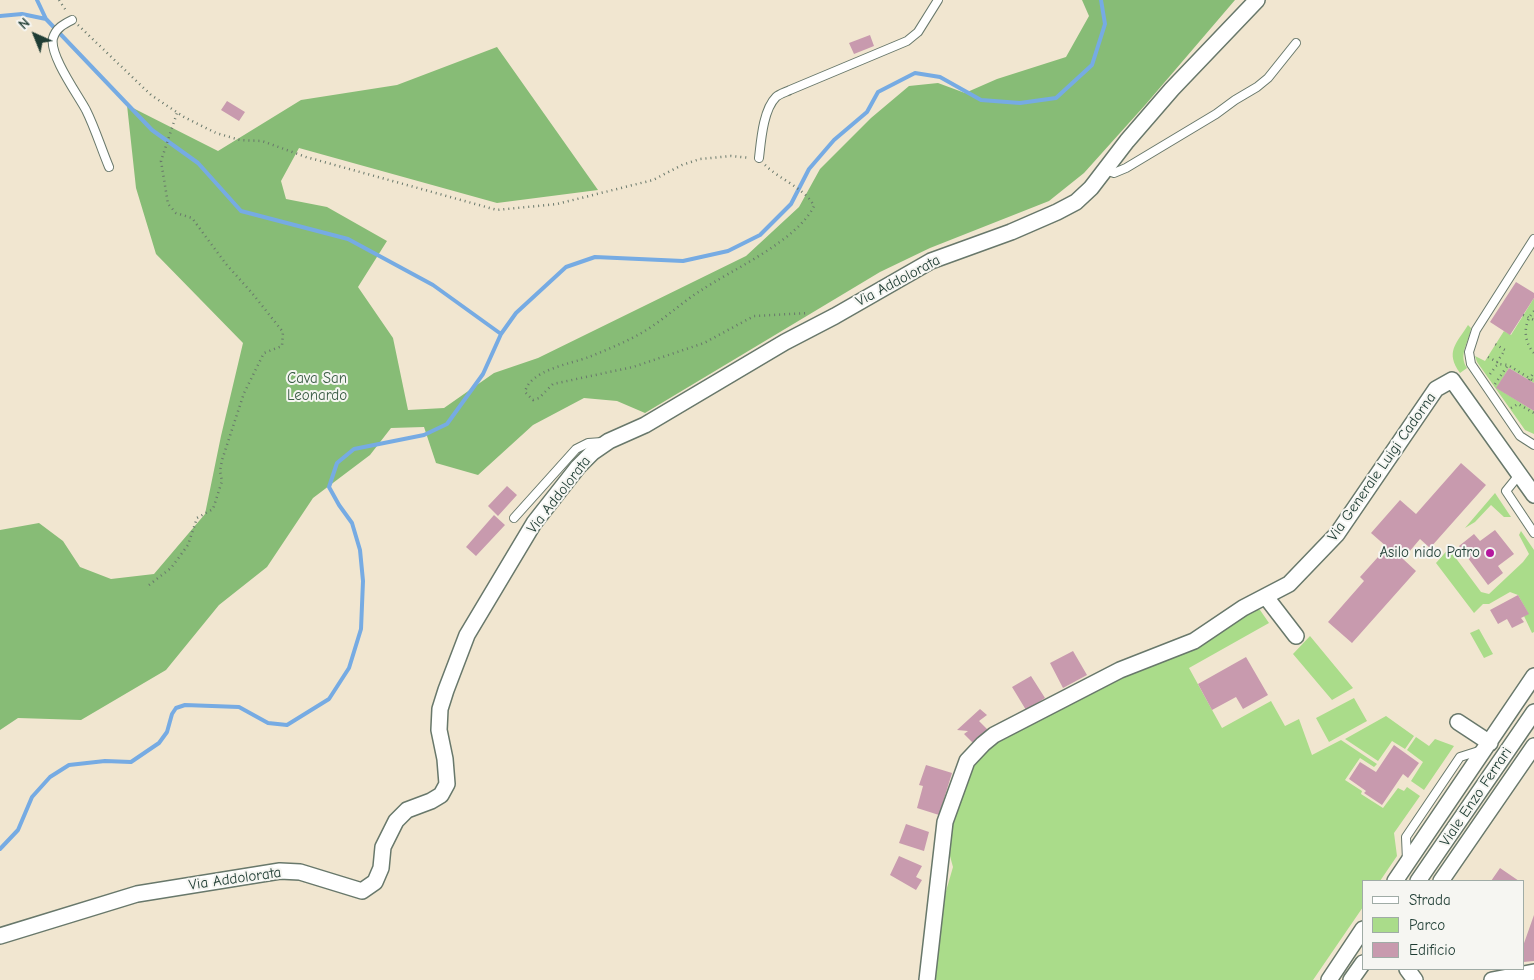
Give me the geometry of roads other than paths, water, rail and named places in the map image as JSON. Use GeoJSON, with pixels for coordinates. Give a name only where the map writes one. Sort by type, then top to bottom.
{"type":"FeatureCollection","features":[{"type":"Feature","properties":{"kind":"street","name":"Via Addolorata"},"geometry":{"type":"LineString","coordinates":[[0,936],[137,894],[259,873],[280,870],[300,872],[362,891],[375,882],[381,868],[383,847],[396,821],[407,810],[442,795],[447,784],[445,759],[439,730],[440,709],[467,636],[534,523],[578,467],[593,452],[609,441],[645,425],[785,342],[835,316],[886,285],[931,261],[1011,232],[1076,202],[1172,89],[1257,0]]}},
{"type":"Feature","properties":{"kind":"street","name":"Via Generale Luigi Cadorna"},"geometry":{"type":"LineString","coordinates":[[926,980],[946,822],[967,761],[983,744],[994,735],[1120,670],[1194,641],[1243,608],[1289,584],[1337,534],[1436,389],[1452,380],[1519,474]]}},
{"type":"Feature","properties":{"kind":"street"},"geometry":{"type":"LineString","coordinates":[[1519,474],[1533,493]]}},
{"type":"Feature","properties":{"kind":"street"},"geometry":{"type":"LineString","coordinates":[[1266,597],[1296,636]]}},
{"type":"Feature","properties":{"kind":"street"},"geometry":{"type":"LineString","coordinates":[[1397,880],[1534,676]]}},
{"type":"Feature","properties":{"kind":"street","name":"Viale Enzo Ferrari"},"geometry":{"type":"LineString","coordinates":[[1419,880],[1534,712]]}},
{"type":"Feature","properties":{"kind":"street"},"geometry":{"type":"LineString","coordinates":[[1458,722],[1488,745]]}},
{"type":"Feature","properties":{"kind":"street"},"geometry":{"type":"LineString","coordinates":[[1442,880],[1534,746]]}},
{"type":"Feature","properties":{"kind":"street"},"geometry":{"type":"LineString","coordinates":[[1328,980],[1362,931]]}},
{"type":"Feature","properties":{"kind":"street"},"geometry":{"type":"LineString","coordinates":[[1352,980],[1362,965]]}},
{"type":"Feature","properties":{"kind":"street"},"geometry":{"type":"LineString","coordinates":[[1492,980],[1534,972]]}},
{"type":"Feature","properties":{"kind":"lane"},"geometry":{"type":"LineString","coordinates":[[759,158],[762,132],[768,110],[776,97],[907,41],[918,32],[938,0]]}},
{"type":"Feature","properties":{"kind":"lane"},"geometry":{"type":"LineString","coordinates":[[72,20],[60,26],[56,31],[53,45],[70,85],[86,110],[109,167]]}},
{"type":"Feature","properties":{"kind":"lane"},"geometry":{"type":"LineString","coordinates":[[1105,170],[1114,173],[1126,168],[1216,114],[1268,78],[1296,43]]}},
{"type":"Feature","properties":{"kind":"lane"},"geometry":{"type":"LineString","coordinates":[[1534,240],[1476,330],[1469,352],[1471,364],[1520,436],[1534,445]]}},
{"type":"Feature","properties":{"kind":"lane"},"geometry":{"type":"LineString","coordinates":[[514,518],[576,449],[588,443],[609,441]]}},
{"type":"Feature","properties":{"kind":"lane"},"geometry":{"type":"LineString","coordinates":[[1519,474],[1506,491],[1534,533]]}},
{"type":"Feature","properties":{"kind":"waterway"},"geometry":{"type":"LineString","coordinates":[[37,0],[46,19]]}},
{"type":"Feature","properties":{"kind":"waterway","name":"Cava San Leonardo"},"geometry":{"type":"LineString","coordinates":[[0,849],[18,830],[32,797],[50,777],[69,765],[105,761],[131,762],[159,743],[167,732],[172,714],[176,708],[185,705],[239,707],[268,723],[287,725],[329,699],[349,668],[361,629],[363,581],[360,550],[352,523],[329,487],[337,463],[354,449],[424,435],[447,424],[483,374],[501,334],[516,313],[566,267],[595,257],[683,261],[728,251],[760,235],[791,204],[809,169],[834,140],[867,112],[878,92],[915,73],[940,77],[981,100],[1020,103],[1056,98],[1092,65],[1105,24],[1101,0]]}},
{"type":"Feature","properties":{"kind":"waterway"},"geometry":{"type":"LineString","coordinates":[[0,16],[22,14],[46,19],[152,130],[198,163],[241,211],[348,239],[433,285],[501,334]]}},
{"type":"Feature","properties":{"kind":"place","name":"Asilo nido Patro"},"geometry":{"type":"Point","coordinates":[1490,553]}}]}
